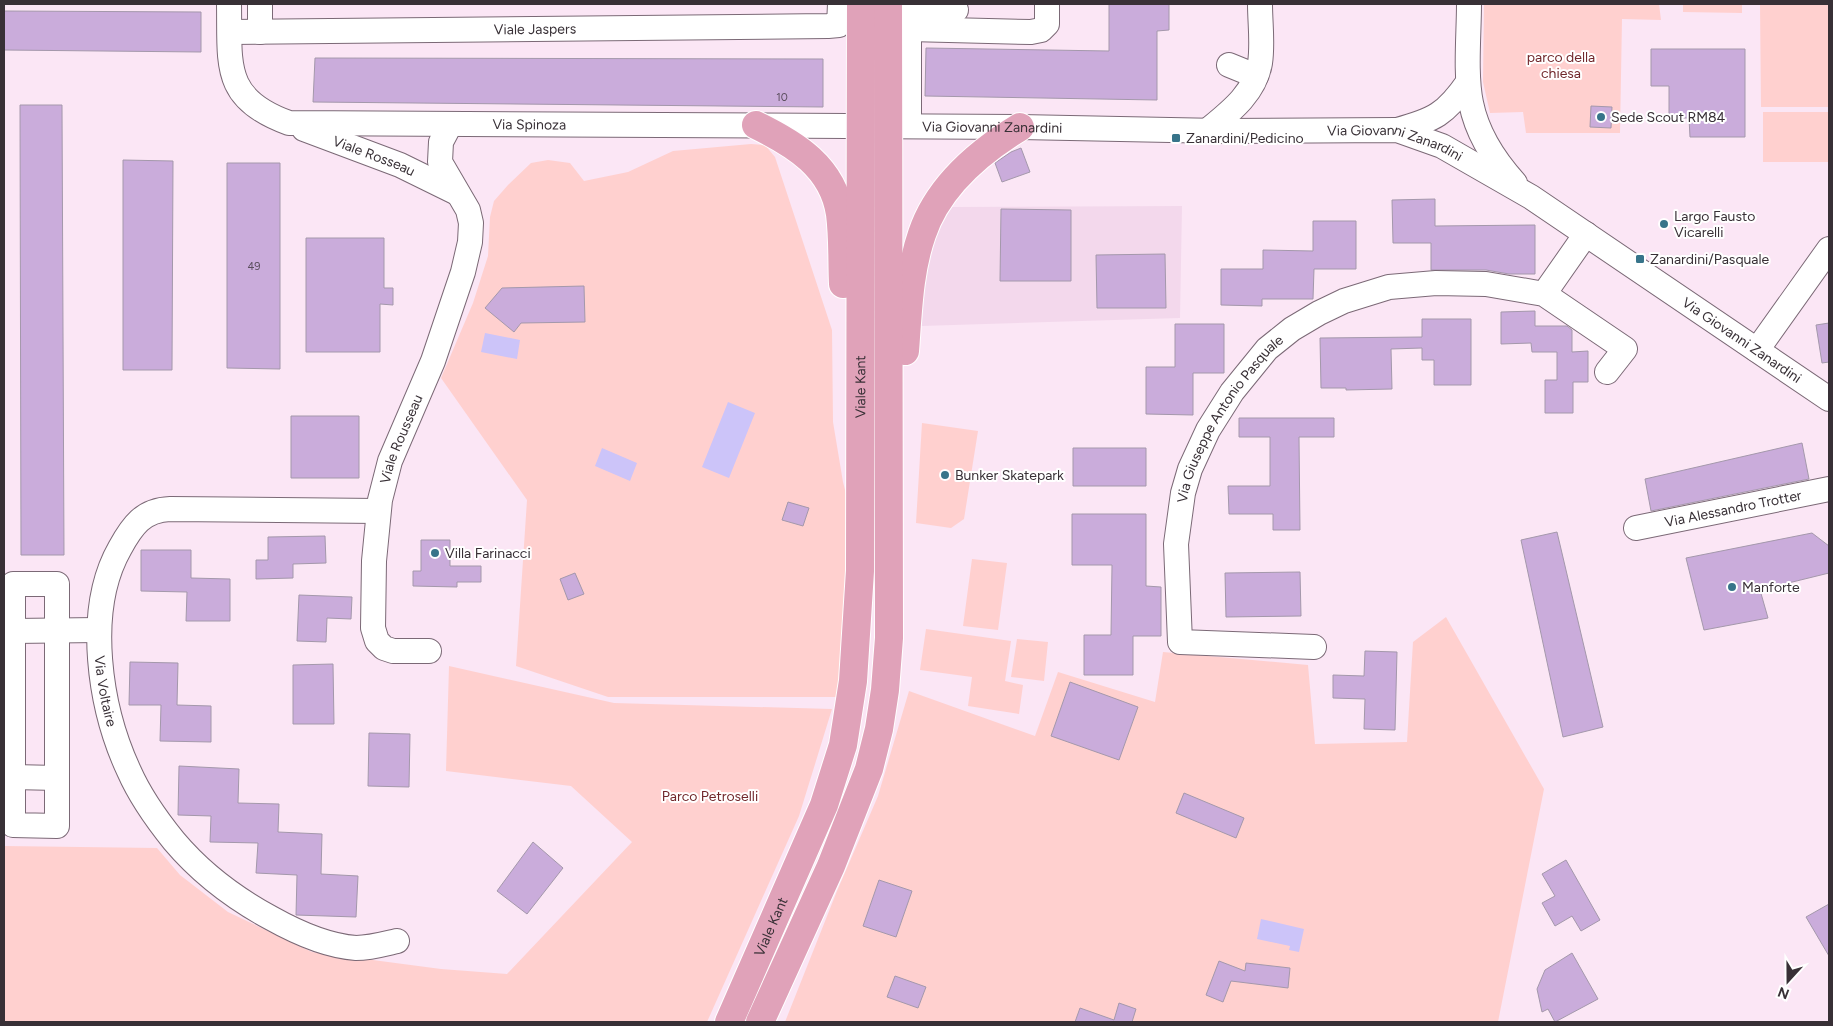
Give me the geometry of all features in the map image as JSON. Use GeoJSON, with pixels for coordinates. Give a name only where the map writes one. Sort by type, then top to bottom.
{"type":"FeatureCollection","features":[{"type":"Feature","properties":{"kind":"main road","name":"Viale Kant"},"geometry":{"type":"LineString","coordinates":[[729,1022],[813,831],[837,768],[847,722],[856,649],[860,571],[861,4]]}},
{"type":"Feature","properties":{"kind":"main road","name":"Viale Kant"},"geometry":{"type":"LineString","coordinates":[[760,1022],[831,866],[869,768],[879,729],[885,690],[889,638],[889,456],[898,126],[911,10]]}},
{"type":"Feature","properties":{"kind":"main road"},"geometry":{"type":"LineString","coordinates":[[756,125],[782,138],[806,155],[824,174],[834,190],[841,219],[844,304],[860,388]]}},
{"type":"Feature","properties":{"kind":"main road"},"geometry":{"type":"LineString","coordinates":[[889,456],[900,404],[913,272],[919,241],[925,225],[941,196],[964,169],[981,153],[1020,126]]}},
{"type":"Feature","properties":{"kind":"street","name":"Via Spinoza"},"geometry":{"type":"LineString","coordinates":[[229,4],[231,69],[239,89],[260,109],[289,123],[898,126]]}},
{"type":"Feature","properties":{"kind":"street"},"geometry":{"type":"LineString","coordinates":[[260,4],[260,32]]}},
{"type":"Feature","properties":{"kind":"street"},"geometry":{"type":"LineString","coordinates":[[911,10],[1031,32],[1041,30],[1046,24],[1047,4]]}},
{"type":"Feature","properties":{"kind":"street"},"geometry":{"type":"LineString","coordinates":[[1208,130],[1239,103],[1256,76],[1260,56],[1260,4]]}},
{"type":"Feature","properties":{"kind":"street"},"geometry":{"type":"LineString","coordinates":[[1469,4],[1468,82],[1470,102],[1474,116],[1490,150],[1508,176],[1532,197]]}},
{"type":"Feature","properties":{"kind":"street"},"geometry":{"type":"LineString","coordinates":[[911,10],[956,10]]}},
{"type":"Feature","properties":{"kind":"street","name":"Viale Jaspers"},"geometry":{"type":"LineString","coordinates":[[230,32],[840,14]]}},
{"type":"Feature","properties":{"kind":"street"},"geometry":{"type":"LineString","coordinates":[[1229,66],[1256,76]]}},
{"type":"Feature","properties":{"kind":"street"},"geometry":{"type":"LineString","coordinates":[[1397,130],[1428,121],[1443,112],[1458,98],[1468,82]]}},
{"type":"Feature","properties":{"kind":"street","name":"Viale Rosseau"},"geometry":{"type":"LineString","coordinates":[[289,123],[400,165],[457,193]]}},
{"type":"Feature","properties":{"kind":"street","name":"Viale Rousseau"},"geometry":{"type":"LineString","coordinates":[[429,651],[389,650],[380,645],[373,628],[374,561],[378,511],[390,461],[433,361],[467,256],[471,223],[467,207],[442,167],[440,156],[441,142],[450,125]]}},
{"type":"Feature","properties":{"kind":"street","name":"Via Giovanni Zanardini"},"geometry":{"type":"LineString","coordinates":[[898,126],[1020,126],[1208,130],[1397,130],[1442,146],[1532,197],[1829,399]]}},
{"type":"Feature","properties":{"kind":"street"},"geometry":{"type":"LineString","coordinates":[[1544,294],[1586,234]]}},
{"type":"Feature","properties":{"kind":"street"},"geometry":{"type":"LineString","coordinates":[[1757,350],[1829,248]]}},
{"type":"Feature","properties":{"kind":"street","name":"Via Giuseppe Antonio Pasquale"},"geometry":{"type":"LineString","coordinates":[[1314,647],[1180,642],[1176,544],[1183,493],[1190,469],[1208,430],[1232,392],[1267,350],[1292,329],[1344,301],[1371,292],[1408,285],[1464,283],[1544,294],[1625,349],[1607,372]]}},
{"type":"Feature","properties":{"kind":"street"},"geometry":{"type":"LineString","coordinates":[[1805,382],[1829,410]]}},
{"type":"Feature","properties":{"kind":"street","name":"Via Alessandro Trotter"},"geometry":{"type":"LineString","coordinates":[[1636,528],[1829,489]]}},
{"type":"Feature","properties":{"kind":"street","name":"Via Voltaire"},"geometry":{"type":"LineString","coordinates":[[378,511],[170,509],[152,512],[144,516],[116,555],[104,592],[99,630],[100,657],[104,688],[124,761],[136,786],[150,807],[169,835],[187,855],[219,885],[244,902],[278,922],[306,935],[356,948],[371,947],[397,941]]}},
{"type":"Feature","properties":{"kind":"street"},"geometry":{"type":"LineString","coordinates":[[13,584],[57,584],[57,630],[57,826],[13,825],[13,584]]}},
{"type":"Feature","properties":{"kind":"street"},"geometry":{"type":"LineString","coordinates":[[13,631],[99,630]]}},
{"type":"Feature","properties":{"kind":"street","name":"Viale Kant"},"geometry":{"type":"LineString","coordinates":[[837,768],[833,804],[837,809],[844,810],[849,807],[854,797],[879,729]]}},
{"type":"Feature","properties":{"kind":"street"},"geometry":{"type":"LineString","coordinates":[[14,777],[57,778]]}},
{"type":"Feature","properties":{"kind":"street","name":"Viale Kant"},"geometry":{"type":"LineString","coordinates":[[813,831],[826,821],[838,826],[839,834],[831,866]]}},
{"type":"Feature","properties":{"kind":"shaded area"},"geometry":{"type":"Polygon","coordinates":[[[1182,206],[1180,318],[921,326],[922,283],[931,247],[940,225],[952,207],[1182,206]]]}},
{"type":"Feature","properties":{"kind":"shaded area"},"geometry":{"type":"Polygon","coordinates":[[[485,333],[520,340],[517,359],[481,352],[485,333]]]}},
{"type":"Feature","properties":{"kind":"shaded area"},"geometry":{"type":"Polygon","coordinates":[[[728,402],[755,413],[729,478],[702,467],[728,402]]]}},
{"type":"Feature","properties":{"kind":"shaded area"},"geometry":{"type":"Polygon","coordinates":[[[602,448],[637,463],[630,481],[595,466],[602,448]]]}},
{"type":"Feature","properties":{"kind":"shaded area"},"geometry":{"type":"Polygon","coordinates":[[[1261,919],[1304,929],[1299,952],[1289,950],[1290,946],[1257,939],[1261,919]]]}},
{"type":"Feature","properties":{"kind":"green space","name":"parco della chiesa"},"geometry":{"type":"Polygon","coordinates":[[[1484,4],[1659,4],[1661,20],[1622,19],[1620,133],[1526,133],[1523,112],[1490,113],[1483,82],[1484,4]]]}},
{"type":"Feature","properties":{"kind":"green space"},"geometry":{"type":"Polygon","coordinates":[[[1683,4],[1742,4],[1742,13],[1683,12],[1683,4]]]}},
{"type":"Feature","properties":{"kind":"green space"},"geometry":{"type":"Polygon","coordinates":[[[1760,4],[1829,4],[1829,107],[1761,107],[1760,4]]]}},
{"type":"Feature","properties":{"kind":"green space"},"geometry":{"type":"Polygon","coordinates":[[[1763,112],[1829,112],[1829,162],[1763,162],[1763,112]]]}},
{"type":"Feature","properties":{"kind":"green space"},"geometry":{"type":"Polygon","coordinates":[[[751,144],[765,145],[775,157],[832,330],[833,422],[843,482],[852,517],[840,697],[608,697],[516,666],[527,500],[441,378],[473,303],[488,256],[490,217],[494,201],[531,163],[548,160],[570,163],[584,181],[628,172],[673,151],[751,144]]]}},
{"type":"Feature","properties":{"kind":"green space","name":"Bunker Skatepark"},"geometry":{"type":"Polygon","coordinates":[[[922,423],[978,431],[964,519],[951,528],[916,523],[922,423]]]}},
{"type":"Feature","properties":{"kind":"green space"},"geometry":{"type":"Polygon","coordinates":[[[972,559],[1007,563],[998,630],[963,626],[972,559]]]}},
{"type":"Feature","properties":{"kind":"green space"},"geometry":{"type":"Polygon","coordinates":[[[1446,617],[1544,789],[1498,1022],[785,1022],[837,891],[878,796],[909,691],[1035,736],[1058,672],[1155,702],[1163,652],[1308,665],[1315,744],[1407,742],[1413,642],[1446,617]]]}},
{"type":"Feature","properties":{"kind":"green space"},"geometry":{"type":"Polygon","coordinates":[[[926,629],[1011,641],[1005,681],[1023,685],[1019,714],[968,706],[972,677],[920,670],[926,629]]]}},
{"type":"Feature","properties":{"kind":"green space"},"geometry":{"type":"Polygon","coordinates":[[[1017,639],[1048,642],[1044,681],[1011,677],[1017,639]]]}},
{"type":"Feature","properties":{"kind":"green space","name":"Parco Petroselli"},"geometry":{"type":"Polygon","coordinates":[[[449,666],[614,703],[832,709],[799,816],[707,1022],[4,1022],[4,846],[157,848],[180,875],[228,912],[312,952],[441,969],[507,974],[632,842],[571,786],[446,771],[449,666]]]}},
{"type":"Feature","properties":{"kind":"building"},"geometry":{"type":"Polygon","coordinates":[[[1109,4],[1169,4],[1169,30],[1157,31],[1157,100],[925,96],[926,48],[1109,51],[1109,4]]]}},
{"type":"Feature","properties":{"kind":"building"},"geometry":{"type":"Polygon","coordinates":[[[4,11],[201,12],[201,52],[4,50],[4,11]]]}},
{"type":"Feature","properties":{"kind":"building"},"geometry":{"type":"Polygon","coordinates":[[[1651,49],[1745,49],[1745,137],[1690,137],[1689,118],[1669,118],[1669,86],[1651,86],[1651,49]]]}},
{"type":"Feature","properties":{"kind":"building"},"geometry":{"type":"Polygon","coordinates":[[[315,58],[823,59],[823,107],[313,102],[315,58]]]}},
{"type":"Feature","properties":{"kind":"building"},"geometry":{"type":"Polygon","coordinates":[[[20,105],[62,105],[64,555],[21,555],[20,105]]]}},
{"type":"Feature","properties":{"kind":"building","name":"Sede Scout RM84"},"geometry":{"type":"Polygon","coordinates":[[[1591,106],[1612,107],[1611,128],[1590,127],[1591,106]]]}},
{"type":"Feature","properties":{"kind":"building"},"geometry":{"type":"Polygon","coordinates":[[[1021,148],[1030,172],[1002,182],[995,163],[1011,152],[1021,148]]]}},
{"type":"Feature","properties":{"kind":"building"},"geometry":{"type":"Polygon","coordinates":[[[123,160],[173,161],[172,370],[123,370],[123,160]]]}},
{"type":"Feature","properties":{"kind":"building"},"geometry":{"type":"Polygon","coordinates":[[[227,163],[280,163],[280,369],[227,368],[227,163]]]}},
{"type":"Feature","properties":{"kind":"building"},"geometry":{"type":"Polygon","coordinates":[[[1435,199],[1435,226],[1535,225],[1535,274],[1509,274],[1486,270],[1431,270],[1431,243],[1393,243],[1392,200],[1435,199]]]}},
{"type":"Feature","properties":{"kind":"building"},"geometry":{"type":"Polygon","coordinates":[[[1001,209],[1071,210],[1071,281],[1000,281],[1001,209]]]}},
{"type":"Feature","properties":{"kind":"building"},"geometry":{"type":"Polygon","coordinates":[[[1313,221],[1356,221],[1356,269],[1314,269],[1313,299],[1262,299],[1262,306],[1221,305],[1221,269],[1263,269],[1263,250],[1313,251],[1313,221]]]}},
{"type":"Feature","properties":{"kind":"building"},"geometry":{"type":"Polygon","coordinates":[[[306,238],[384,238],[384,288],[393,288],[393,305],[380,304],[380,352],[306,352],[306,238]]]}},
{"type":"Feature","properties":{"kind":"building"},"geometry":{"type":"Polygon","coordinates":[[[1165,254],[1166,308],[1097,308],[1096,255],[1165,254]]]}},
{"type":"Feature","properties":{"kind":"building"},"geometry":{"type":"Polygon","coordinates":[[[584,286],[585,322],[521,323],[514,332],[485,308],[502,288],[584,286]]]}},
{"type":"Feature","properties":{"kind":"building"},"geometry":{"type":"Polygon","coordinates":[[[1535,311],[1535,326],[1567,326],[1572,330],[1572,352],[1588,351],[1588,382],[1573,382],[1573,413],[1545,413],[1545,380],[1557,380],[1557,352],[1532,352],[1531,343],[1501,344],[1501,312],[1535,311]]]}},
{"type":"Feature","properties":{"kind":"building"},"geometry":{"type":"Polygon","coordinates":[[[1422,319],[1471,319],[1471,385],[1434,385],[1434,360],[1422,360],[1422,348],[1391,349],[1392,389],[1346,390],[1346,388],[1321,388],[1320,338],[1422,337],[1422,319]]]}},
{"type":"Feature","properties":{"kind":"building"},"geometry":{"type":"Polygon","coordinates":[[[1829,323],[1829,362],[1822,363],[1816,325],[1829,323]]]}},
{"type":"Feature","properties":{"kind":"building"},"geometry":{"type":"Polygon","coordinates":[[[1175,324],[1224,324],[1224,373],[1193,373],[1193,415],[1146,414],[1146,367],[1175,367],[1175,324]]]}},
{"type":"Feature","properties":{"kind":"building"},"geometry":{"type":"Polygon","coordinates":[[[291,416],[359,416],[359,478],[291,478],[291,416]]]}},
{"type":"Feature","properties":{"kind":"building"},"geometry":{"type":"Polygon","coordinates":[[[1239,418],[1334,418],[1334,437],[1299,437],[1300,530],[1273,530],[1273,514],[1229,514],[1228,486],[1270,486],[1270,437],[1239,437],[1239,418]]]}},
{"type":"Feature","properties":{"kind":"building"},"geometry":{"type":"Polygon","coordinates":[[[1802,443],[1809,479],[1651,511],[1645,479],[1802,443]]]}},
{"type":"Feature","properties":{"kind":"building"},"geometry":{"type":"Polygon","coordinates":[[[1073,448],[1146,448],[1146,486],[1073,486],[1073,448]]]}},
{"type":"Feature","properties":{"kind":"building"},"geometry":{"type":"Polygon","coordinates":[[[788,502],[809,508],[803,526],[782,520],[788,502]]]}},
{"type":"Feature","properties":{"kind":"building"},"geometry":{"type":"Polygon","coordinates":[[[1072,514],[1146,514],[1146,586],[1161,587],[1161,636],[1133,636],[1133,675],[1084,675],[1084,635],[1111,635],[1112,565],[1072,565],[1072,514]]]}},
{"type":"Feature","properties":{"kind":"building"},"geometry":{"type":"Polygon","coordinates":[[[1557,532],[1603,727],[1563,737],[1521,540],[1557,532]]]}},
{"type":"Feature","properties":{"kind":"building","name":"Manforte"},"geometry":{"type":"Polygon","coordinates":[[[1812,533],[1829,546],[1829,573],[1760,590],[1768,618],[1704,630],[1686,558],[1812,533]]]}},
{"type":"Feature","properties":{"kind":"building"},"geometry":{"type":"Polygon","coordinates":[[[325,536],[326,563],[293,564],[293,578],[256,579],[256,560],[268,560],[268,537],[325,536]]]}},
{"type":"Feature","properties":{"kind":"building","name":"Villa Farinacci"},"geometry":{"type":"Polygon","coordinates":[[[421,540],[450,540],[450,566],[481,566],[481,582],[457,582],[457,587],[413,586],[413,571],[421,571],[421,540]]]}},
{"type":"Feature","properties":{"kind":"building"},"geometry":{"type":"Polygon","coordinates":[[[141,550],[191,550],[191,578],[230,579],[230,621],[186,621],[187,592],[141,591],[141,550]]]}},
{"type":"Feature","properties":{"kind":"building"},"geometry":{"type":"Polygon","coordinates":[[[1300,572],[1301,616],[1226,617],[1225,573],[1300,572]]]}},
{"type":"Feature","properties":{"kind":"building"},"geometry":{"type":"Polygon","coordinates":[[[575,573],[584,594],[568,600],[560,579],[575,573]]]}},
{"type":"Feature","properties":{"kind":"building"},"geometry":{"type":"Polygon","coordinates":[[[299,595],[352,597],[351,619],[327,618],[326,642],[297,641],[299,595]]]}},
{"type":"Feature","properties":{"kind":"building"},"geometry":{"type":"Polygon","coordinates":[[[1365,651],[1397,652],[1395,730],[1364,729],[1365,699],[1333,698],[1333,675],[1364,676],[1365,651]]]}},
{"type":"Feature","properties":{"kind":"building"},"geometry":{"type":"Polygon","coordinates":[[[130,662],[178,663],[177,705],[211,706],[211,742],[160,741],[161,705],[129,705],[130,662]]]}},
{"type":"Feature","properties":{"kind":"building"},"geometry":{"type":"Polygon","coordinates":[[[333,664],[334,724],[293,724],[293,665],[333,664]]]}},
{"type":"Feature","properties":{"kind":"building"},"geometry":{"type":"Polygon","coordinates":[[[1070,682],[1138,707],[1119,760],[1051,736],[1070,682]]]}},
{"type":"Feature","properties":{"kind":"building"},"geometry":{"type":"Polygon","coordinates":[[[369,733],[410,734],[409,787],[368,786],[369,733]]]}},
{"type":"Feature","properties":{"kind":"building"},"geometry":{"type":"Polygon","coordinates":[[[179,766],[239,769],[238,803],[279,804],[278,832],[322,834],[321,874],[358,876],[356,917],[296,915],[297,875],[256,873],[258,843],[210,842],[211,816],[178,815],[179,766]]]}},
{"type":"Feature","properties":{"kind":"building"},"geometry":{"type":"Polygon","coordinates":[[[1184,793],[1244,818],[1236,838],[1176,813],[1184,793]]]}},
{"type":"Feature","properties":{"kind":"building"},"geometry":{"type":"Polygon","coordinates":[[[533,842],[563,868],[527,914],[497,891],[533,842]]]}},
{"type":"Feature","properties":{"kind":"building"},"geometry":{"type":"Polygon","coordinates":[[[1566,860],[1600,920],[1581,931],[1572,916],[1555,926],[1542,903],[1555,896],[1542,874],[1566,860]]]}},
{"type":"Feature","properties":{"kind":"building"},"geometry":{"type":"Polygon","coordinates":[[[879,880],[912,891],[896,937],[863,926],[879,880]]]}},
{"type":"Feature","properties":{"kind":"building"},"geometry":{"type":"Polygon","coordinates":[[[1829,904],[1829,956],[1806,917],[1829,904]]]}},
{"type":"Feature","properties":{"kind":"building"},"geometry":{"type":"Polygon","coordinates":[[[1572,953],[1598,999],[1555,1022],[1548,1009],[1542,1012],[1537,989],[1545,970],[1572,953]]]}},
{"type":"Feature","properties":{"kind":"building"},"geometry":{"type":"Polygon","coordinates":[[[1219,961],[1245,971],[1246,963],[1290,968],[1288,988],[1231,981],[1223,1002],[1206,995],[1219,961]]]}},
{"type":"Feature","properties":{"kind":"building"},"geometry":{"type":"Polygon","coordinates":[[[895,976],[926,987],[918,1008],[887,997],[895,976]]]}},
{"type":"Feature","properties":{"kind":"building"},"geometry":{"type":"Polygon","coordinates":[[[1119,1003],[1136,1009],[1132,1022],[1075,1022],[1080,1008],[1114,1020],[1119,1003]]]}},
{"type":"Feature","properties":{"kind":"place","name":"Sede Scout RM84"},"geometry":{"type":"Point","coordinates":[1601,117]}},
{"type":"Feature","properties":{"kind":"place","name":"Zanardini/Pedicino"},"geometry":{"type":"Point","coordinates":[1176,138]}},
{"type":"Feature","properties":{"kind":"place","name":"Largo Fausto Vicarelli"},"geometry":{"type":"Point","coordinates":[1664,224]}},
{"type":"Feature","properties":{"kind":"place","name":"Zanardini/Pasquale"},"geometry":{"type":"Point","coordinates":[1640,259]}},
{"type":"Feature","properties":{"kind":"place","name":"Bunker Skatepark"},"geometry":{"type":"Point","coordinates":[945,475]}},
{"type":"Feature","properties":{"kind":"place","name":"Villa Farinacci"},"geometry":{"type":"Point","coordinates":[435,553]}},
{"type":"Feature","properties":{"kind":"place","name":"Manforte"},"geometry":{"type":"Point","coordinates":[1732,587]}}]}
